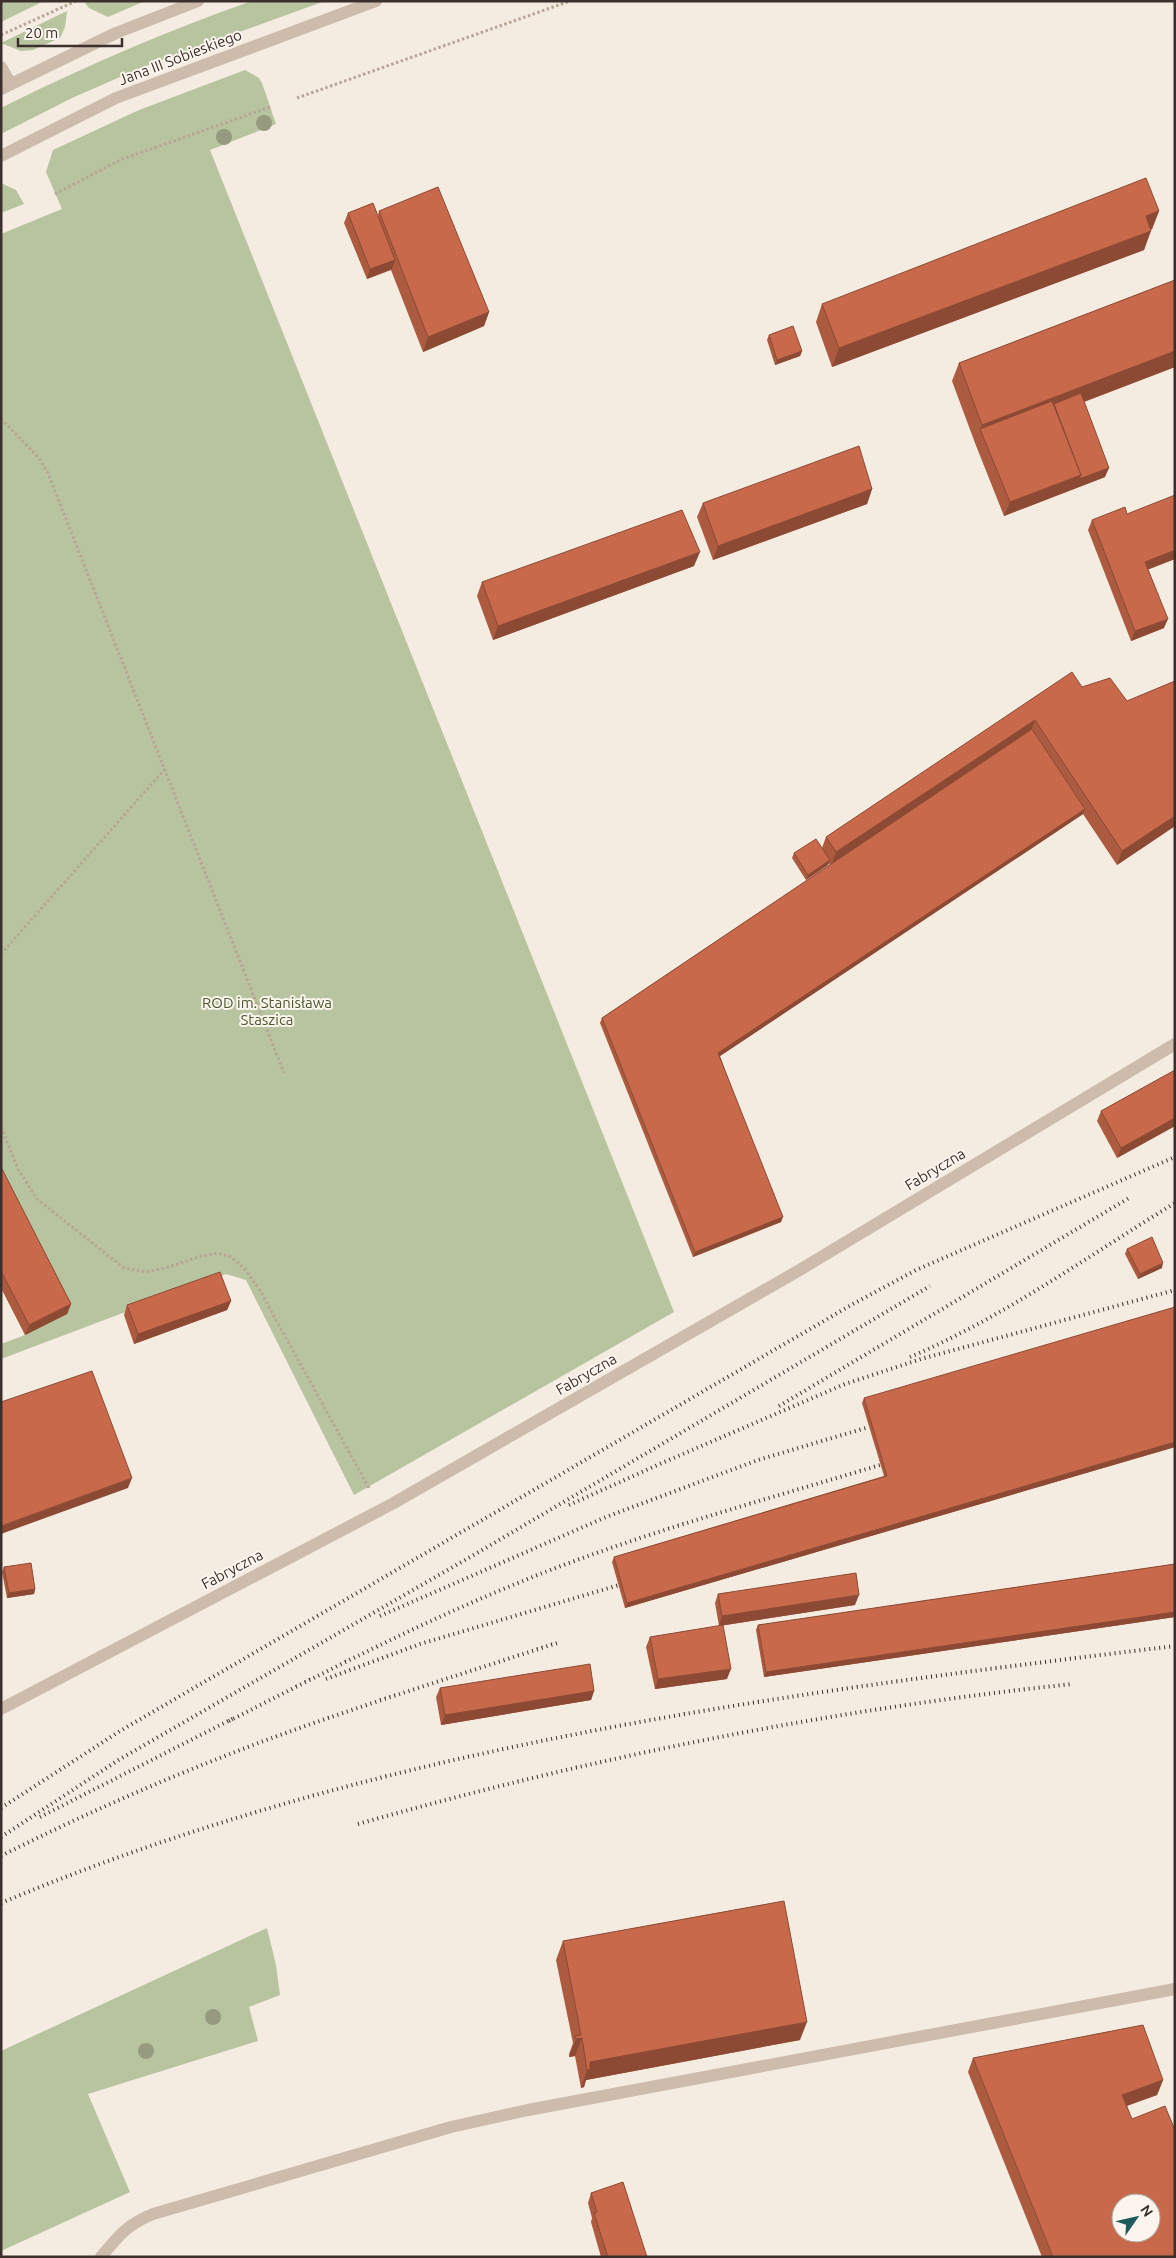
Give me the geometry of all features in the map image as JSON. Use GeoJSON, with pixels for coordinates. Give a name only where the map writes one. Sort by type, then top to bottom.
{"type":"FeatureCollection","features":[{"type":"Feature","properties":{"kind":"street"},"geometry":{"type":"LineString","coordinates":[[1,67],[6,87],[116,33],[198,1]]}},
{"type":"Feature","properties":{"kind":"street","name":"Jana III Sobieskiego"},"geometry":{"type":"LineString","coordinates":[[1,156],[116,98],[376,1]]}},
{"type":"Feature","properties":{"kind":"street","name":"Fabryczna"},"geometry":{"type":"LineString","coordinates":[[1,1709],[381,1510],[798,1271],[1175,1044]]}},
{"type":"Feature","properties":{"kind":"street"},"geometry":{"type":"LineString","coordinates":[[102,2257],[120,2234],[135,2221],[153,2214],[451,2127],[528,2110],[1175,1989]]}},
{"type":"Feature","properties":{"kind":"path"},"geometry":{"type":"LineString","coordinates":[[1,35],[76,1]]}},
{"type":"Feature","properties":{"kind":"path"},"geometry":{"type":"LineString","coordinates":[[297,98],[570,1]]}},
{"type":"Feature","properties":{"kind":"path"},"geometry":{"type":"LineString","coordinates":[[55,194],[120,160],[270,107]]}},
{"type":"Feature","properties":{"kind":"path"},"geometry":{"type":"LineString","coordinates":[[1,419],[39,458],[48,473],[284,1073]]}},
{"type":"Feature","properties":{"kind":"path"},"geometry":{"type":"LineString","coordinates":[[1,954],[164,770]]}},
{"type":"Feature","properties":{"kind":"path"},"geometry":{"type":"LineString","coordinates":[[1,1127],[18,1170],[37,1198],[124,1268],[146,1272],[218,1253],[232,1256],[244,1268],[260,1289],[381,1510]]}},
{"type":"Feature","properties":{"kind":"green space"},"geometry":{"type":"Polygon","coordinates":[[[44,1],[1,22],[1,2],[44,1]]]}},
{"type":"Feature","properties":{"kind":"green space"},"geometry":{"type":"Polygon","coordinates":[[[90,1],[145,1],[108,17],[89,8],[85,3],[90,1]]]}},
{"type":"Feature","properties":{"kind":"green space"},"geometry":{"type":"Polygon","coordinates":[[[252,1],[325,1],[143,67],[72,98],[1,134],[1,108],[130,48],[252,1]]]}},
{"type":"Feature","properties":{"kind":"green space"},"geometry":{"type":"Polygon","coordinates":[[[67,11],[65,27],[60,38],[33,50],[21,51],[1,43],[67,11]]]}},
{"type":"Feature","properties":{"kind":"green space","name":"ROD im. Stanisława Staszica"},"geometry":{"type":"Polygon","coordinates":[[[245,70],[259,78],[262,83],[276,124],[210,150],[674,1312],[354,1495],[246,1280],[226,1274],[1,1359],[1,1344],[25,1335],[1,1183],[1,234],[62,209],[46,172],[53,150],[139,110],[245,70]]]}},
{"type":"Feature","properties":{"kind":"green space"},"geometry":{"type":"Polygon","coordinates":[[[1,183],[16,190],[24,204],[1,213],[1,183]]]}},
{"type":"Feature","properties":{"kind":"green space"},"geometry":{"type":"Polygon","coordinates":[[[267,1928],[276,1965],[280,1995],[249,2007],[258,2041],[88,2094],[130,2192],[1,2251],[1,2051],[267,1928]]]}},
{"type":"Feature","properties":{"kind":"building"},"geometry":{"type":"Polygon","coordinates":[[[1146,178],[1159,211],[1146,216],[1151,231],[839,348],[822,304],[1146,178]]]}},
{"type":"Feature","properties":{"kind":"building"},"geometry":{"type":"Polygon","coordinates":[[[438,187],[489,312],[428,337],[379,211],[438,187]]]}},
{"type":"Feature","properties":{"kind":"building"},"geometry":{"type":"Polygon","coordinates":[[[373,203],[395,260],[370,269],[348,213],[373,203]]]}},
{"type":"Feature","properties":{"kind":"building"},"geometry":{"type":"Polygon","coordinates":[[[1175,280],[1175,351],[982,425],[959,363],[1175,280]]]}},
{"type":"Feature","properties":{"kind":"building"},"geometry":{"type":"Polygon","coordinates":[[[793,326],[802,351],[777,360],[769,335],[793,326]]]}},
{"type":"Feature","properties":{"kind":"building"},"geometry":{"type":"Polygon","coordinates":[[[1081,393],[1109,468],[1079,479],[1081,475],[1054,404],[1081,393]]]}},
{"type":"Feature","properties":{"kind":"building"},"geometry":{"type":"Polygon","coordinates":[[[1052,401],[1081,475],[1010,502],[980,429],[1052,401]]]}},
{"type":"Feature","properties":{"kind":"building"},"geometry":{"type":"Polygon","coordinates":[[[859,446],[872,489],[718,546],[703,503],[859,446]]]}},
{"type":"Feature","properties":{"kind":"building"},"geometry":{"type":"Polygon","coordinates":[[[1175,495],[1175,550],[1145,562],[1168,619],[1135,631],[1092,520],[1125,507],[1127,514],[1175,495]]]}},
{"type":"Feature","properties":{"kind":"building"},"geometry":{"type":"Polygon","coordinates":[[[682,510],[700,552],[498,626],[482,582],[682,510]]]}},
{"type":"Feature","properties":{"kind":"building"},"geometry":{"type":"Polygon","coordinates":[[[1072,672],[1082,687],[1110,678],[1127,701],[1175,681],[1175,816],[1122,851],[1035,720],[836,852],[826,837],[1072,672]]]}},
{"type":"Feature","properties":{"kind":"building"},"geometry":{"type":"Polygon","coordinates":[[[1032,729],[1085,809],[718,1053],[783,1217],[695,1252],[602,1018],[1032,729]]]}},
{"type":"Feature","properties":{"kind":"building"},"geometry":{"type":"Polygon","coordinates":[[[816,839],[830,860],[808,875],[794,853],[816,839]]]}},
{"type":"Feature","properties":{"kind":"building"},"geometry":{"type":"Polygon","coordinates":[[[1175,1070],[1175,1118],[1121,1148],[1101,1111],[1175,1070]]]}},
{"type":"Feature","properties":{"kind":"building"},"geometry":{"type":"Polygon","coordinates":[[[1,1167],[71,1304],[29,1325],[1,1271],[1,1167]]]}},
{"type":"Feature","properties":{"kind":"building"},"geometry":{"type":"Polygon","coordinates":[[[1152,1237],[1163,1263],[1140,1274],[1127,1249],[1152,1237]]]}},
{"type":"Feature","properties":{"kind":"building"},"geometry":{"type":"Polygon","coordinates":[[[220,1272],[231,1301],[138,1334],[127,1305],[220,1272]]]}},
{"type":"Feature","properties":{"kind":"building"},"geometry":{"type":"Polygon","coordinates":[[[1175,1307],[1175,1442],[627,1603],[614,1557],[887,1476],[864,1398],[1175,1307]]]}},
{"type":"Feature","properties":{"kind":"building"},"geometry":{"type":"Polygon","coordinates":[[[92,1371],[132,1478],[1,1526],[1,1402],[92,1371]]]}},
{"type":"Feature","properties":{"kind":"building"},"geometry":{"type":"Polygon","coordinates":[[[31,1563],[35,1589],[9,1593],[4,1567],[31,1563]]]}},
{"type":"Feature","properties":{"kind":"building"},"geometry":{"type":"Polygon","coordinates":[[[1175,1564],[1175,1612],[766,1672],[758,1625],[1175,1564]]]}},
{"type":"Feature","properties":{"kind":"building"},"geometry":{"type":"Polygon","coordinates":[[[856,1573],[859,1595],[722,1616],[718,1594],[856,1573]]]}},
{"type":"Feature","properties":{"kind":"building"},"geometry":{"type":"Polygon","coordinates":[[[723,1625],[731,1669],[658,1679],[650,1637],[723,1625]]]}},
{"type":"Feature","properties":{"kind":"building"},"geometry":{"type":"Polygon","coordinates":[[[590,1664],[594,1691],[445,1715],[440,1688],[590,1664]]]}},
{"type":"Feature","properties":{"kind":"building"},"geometry":{"type":"Polygon","coordinates":[[[784,1901],[807,2022],[590,2062],[590,2069],[587,2070],[582,2038],[576,2039],[575,2036],[581,2035],[563,1941],[784,1901]]]}},
{"type":"Feature","properties":{"kind":"building"},"geometry":{"type":"Polygon","coordinates":[[[1143,2025],[1163,2080],[1122,2095],[1132,2119],[1165,2106],[1175,2130],[1175,2257],[1053,2257],[973,2058],[1143,2025]]]}},
{"type":"Feature","properties":{"kind":"building"},"geometry":{"type":"Polygon","coordinates":[[[623,2182],[647,2257],[608,2257],[594,2213],[597,2212],[591,2193],[623,2182]]]}},
{"type":"Feature","properties":{"kind":"railway"},"geometry":{"type":"LineString","coordinates":[[1,1808],[120,1731],[853,1304],[916,1270],[1175,1157]]}},
{"type":"Feature","properties":{"kind":"railway"},"geometry":{"type":"LineString","coordinates":[[779,1406],[1129,1198]]}},
{"type":"Feature","properties":{"kind":"railway"},"geometry":{"type":"LineString","coordinates":[[910,1357],[979,1324],[1012,1305],[1175,1203]]}},
{"type":"Feature","properties":{"kind":"railway"},"geometry":{"type":"LineString","coordinates":[[1,1837],[120,1759],[472,1556],[930,1286]]}},
{"type":"Feature","properties":{"kind":"railway"},"geometry":{"type":"LineString","coordinates":[[569,1505],[845,1384],[921,1359],[1175,1290]]}},
{"type":"Feature","properties":{"kind":"railway"},"geometry":{"type":"LineString","coordinates":[[380,1616],[606,1517],[758,1460],[869,1427]]}},
{"type":"Feature","properties":{"kind":"railway"},"geometry":{"type":"LineString","coordinates":[[229,1721],[429,1622],[553,1569],[675,1527],[880,1465]]}},
{"type":"Feature","properties":{"kind":"railway"},"geometry":{"type":"LineString","coordinates":[[326,1679],[420,1644],[619,1585]]}},
{"type":"Feature","properties":{"kind":"railway"},"geometry":{"type":"LineString","coordinates":[[1,1856],[114,1802],[269,1739],[339,1714],[557,1643]]}},
{"type":"Feature","properties":{"kind":"railway"},"geometry":{"type":"LineString","coordinates":[[1,1903],[142,1849],[286,1803],[431,1765],[578,1734],[727,1707],[876,1684],[1175,1646]]}},
{"type":"Feature","properties":{"kind":"railway"},"geometry":{"type":"LineString","coordinates":[[358,1824],[535,1778],[623,1757],[712,1739],[890,1707],[1072,1684]]}},
{"type":"Feature","properties":{"kind":"railway"},"geometry":{"type":"LineString","coordinates":[[40,1817],[234,1718]]}}]}
